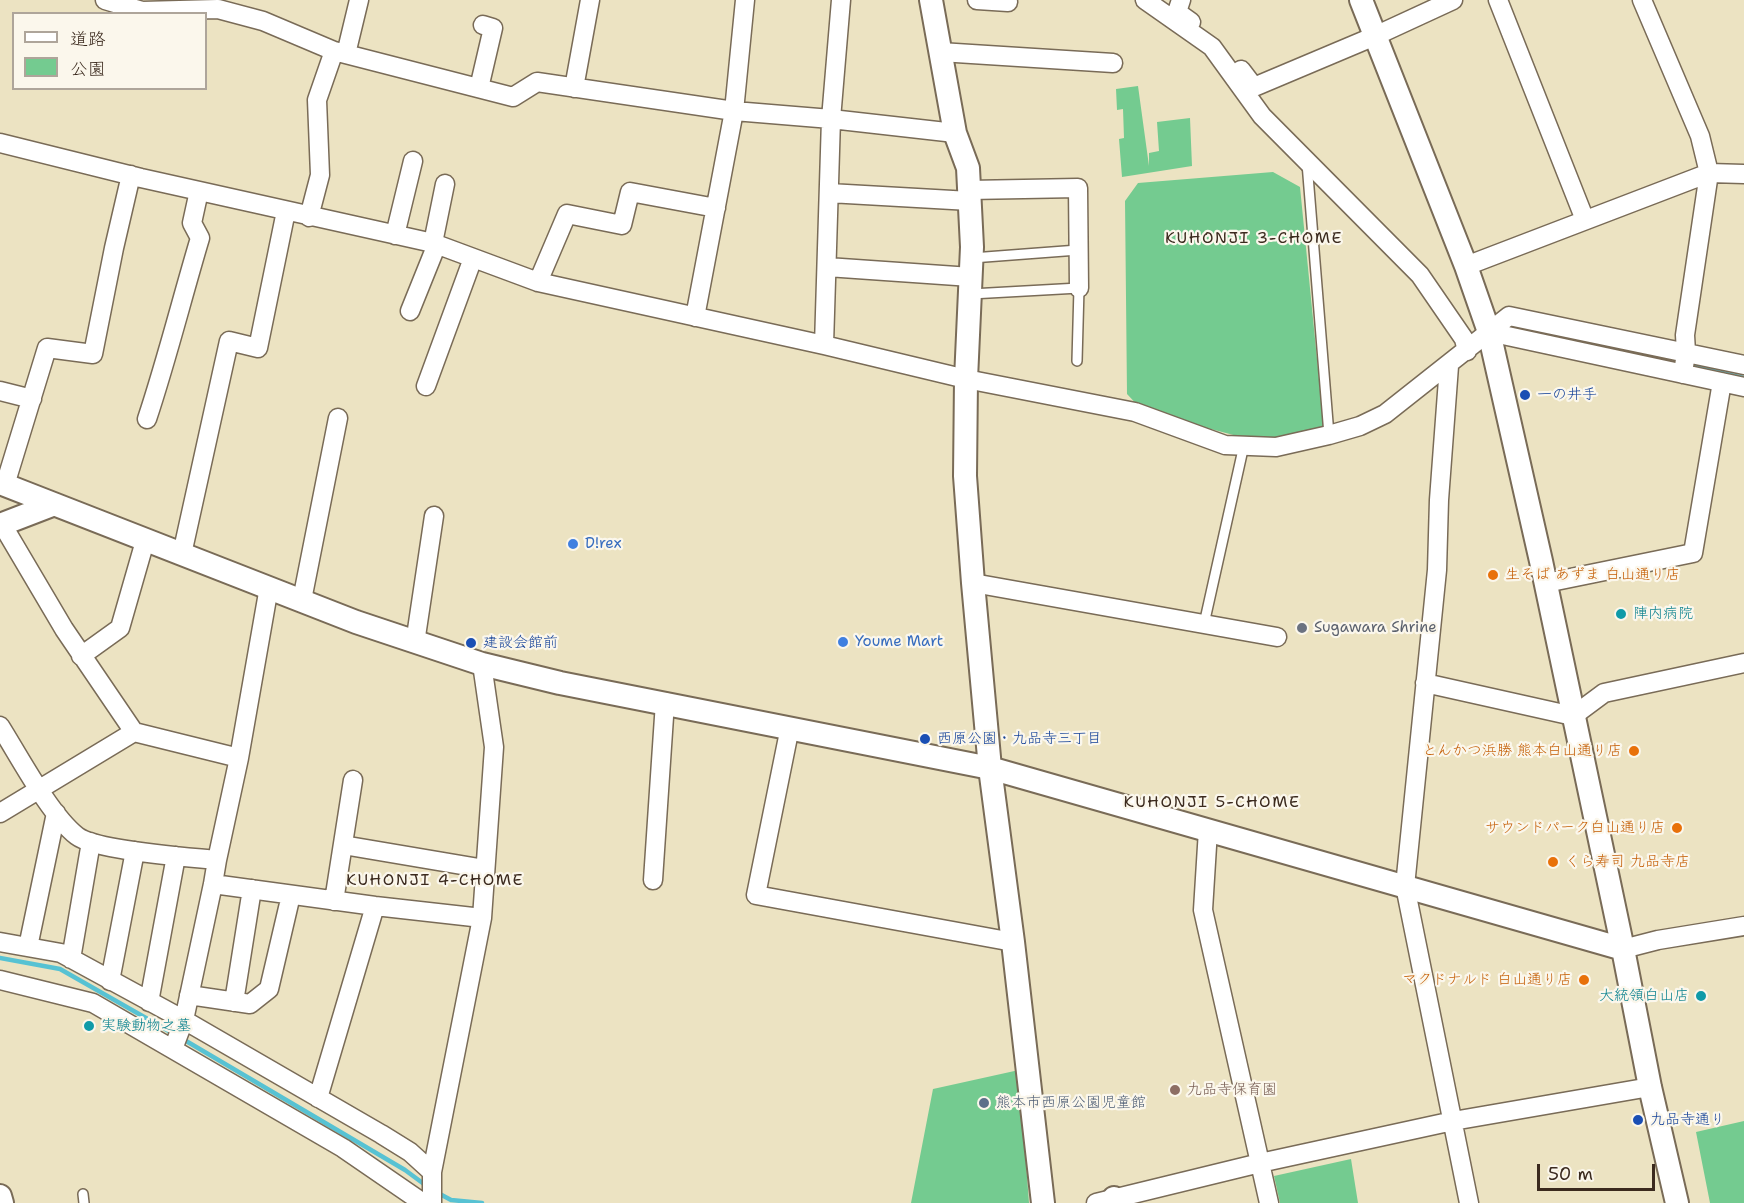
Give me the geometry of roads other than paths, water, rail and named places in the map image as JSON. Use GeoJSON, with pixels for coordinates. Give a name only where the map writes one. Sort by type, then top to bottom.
{"type":"FeatureCollection","features":[{"type":"Feature","properties":{"kind":"street"},"geometry":{"type":"LineString","coordinates":[[106,0],[142,11],[218,9],[262,21],[340,53],[513,97],[537,82],[734,111],[955,133]]}},
{"type":"Feature","properties":{"kind":"street"},"geometry":{"type":"LineString","coordinates":[[309,217],[320,174],[318,100],[340,53],[359,0]]}},
{"type":"Feature","properties":{"kind":"street"},"geometry":{"type":"LineString","coordinates":[[574,88],[590,0]]}},
{"type":"Feature","properties":{"kind":"street"},"geometry":{"type":"LineString","coordinates":[[694,317],[734,111],[744,0]]}},
{"type":"Feature","properties":{"kind":"street"},"geometry":{"type":"LineString","coordinates":[[824,345],[831,119],[841,0]]}},
{"type":"Feature","properties":{"kind":"street"},"geometry":{"type":"LineString","coordinates":[[931,0],[955,133],[968,168],[971,277],[966,379],[965,476],[990,768],[1043,1203]]}},
{"type":"Feature","properties":{"kind":"street"},"geometry":{"type":"LineString","coordinates":[[977,0],[1008,2]]}},
{"type":"Feature","properties":{"kind":"street"},"geometry":{"type":"LineString","coordinates":[[1145,0],[1212,47],[1262,116],[1420,275],[1464,339],[1467,351]]}},
{"type":"Feature","properties":{"kind":"street"},"geometry":{"type":"LineString","coordinates":[[1181,0],[1177,12],[1220,42],[1254,87],[1376,36],[1453,0]]}},
{"type":"Feature","properties":{"kind":"street"},"geometry":{"type":"LineString","coordinates":[[1361,0],[1466,266],[1489,332],[1546,583],[1650,1086],[1677,1203]]}},
{"type":"Feature","properties":{"kind":"street"},"geometry":{"type":"LineString","coordinates":[[1498,0],[1585,220]]}},
{"type":"Feature","properties":{"kind":"street"},"geometry":{"type":"LineString","coordinates":[[1642,0],[1700,136],[1708,173],[1685,336],[1686,352],[1683,374]]}},
{"type":"Feature","properties":{"kind":"street"},"geometry":{"type":"LineString","coordinates":[[479,88],[495,28]]}},
{"type":"Feature","properties":{"kind":"street"},"geometry":{"type":"LineString","coordinates":[[940,52],[1113,63]]}},
{"type":"Feature","properties":{"kind":"street"},"geometry":{"type":"LineString","coordinates":[[0,143],[286,212],[435,244],[538,282],[966,379],[1135,412],[1225,445],[1275,447],[1360,426],[1385,414],[1449,366],[1509,316],[1744,365]]}},
{"type":"Feature","properties":{"kind":"street"},"geometry":{"type":"LineString","coordinates":[[395,235],[413,161]]}},
{"type":"Feature","properties":{"kind":"street"},"geometry":{"type":"LineString","coordinates":[[1466,266],[1708,173],[1744,174]]}},
{"type":"Feature","properties":{"kind":"street"},"geometry":{"type":"LineString","coordinates":[[131,175],[93,354],[47,348],[2,484],[51,505],[415,643],[482,664],[560,683],[990,768],[1623,949],[1658,940],[1744,926]]}},
{"type":"Feature","properties":{"kind":"street"},"geometry":{"type":"LineString","coordinates":[[410,311],[435,244],[444,184]]}},
{"type":"Feature","properties":{"kind":"street"},"geometry":{"type":"LineString","coordinates":[[829,193],[969,195],[1078,188],[1079,288]]}},
{"type":"Feature","properties":{"kind":"street"},"geometry":{"type":"LineString","coordinates":[[147,419],[200,238],[192,223],[199,191]]}},
{"type":"Feature","properties":{"kind":"street"},"geometry":{"type":"LineString","coordinates":[[538,282],[567,214],[622,225],[630,192],[716,208]]}},
{"type":"Feature","properties":{"kind":"street"},"geometry":{"type":"LineString","coordinates":[[182,554],[229,341],[258,348],[286,212]]}},
{"type":"Feature","properties":{"kind":"street"},"geometry":{"type":"LineString","coordinates":[[426,386],[473,258]]}},
{"type":"Feature","properties":{"kind":"street"},"geometry":{"type":"LineString","coordinates":[[827,267],[971,277]]}},
{"type":"Feature","properties":{"kind":"street"},"geometry":{"type":"LineString","coordinates":[[1489,332],[1744,387]]}},
{"type":"Feature","properties":{"kind":"street"},"geometry":{"type":"LineString","coordinates":[[1449,366],[1439,500],[1437,570],[1405,886],[1469,1203]]}},
{"type":"Feature","properties":{"kind":"street"},"geometry":{"type":"LineString","coordinates":[[1546,583],[1693,553],[1722,382]]}},
{"type":"Feature","properties":{"kind":"street"},"geometry":{"type":"LineString","coordinates":[[0,392],[32,399]]}},
{"type":"Feature","properties":{"kind":"street"},"geometry":{"type":"LineString","coordinates":[[302,600],[338,418]]}},
{"type":"Feature","properties":{"kind":"street"},"geometry":{"type":"LineString","coordinates":[[51,505],[1,524],[81,656],[134,732],[239,758]]}},
{"type":"Feature","properties":{"kind":"street"},"geometry":{"type":"LineString","coordinates":[[415,643],[434,516]]}},
{"type":"Feature","properties":{"kind":"street"},"geometry":{"type":"LineString","coordinates":[[81,656],[120,628],[145,541]]}},
{"type":"Feature","properties":{"kind":"street"},"geometry":{"type":"LineString","coordinates":[[973,583],[1277,637]]}},
{"type":"Feature","properties":{"kind":"street"},"geometry":{"type":"LineString","coordinates":[[173,1049],[184,1020],[213,884],[239,758],[269,587]]}},
{"type":"Feature","properties":{"kind":"street"},"geometry":{"type":"LineString","coordinates":[[1425,683],[1573,716],[1604,693],[1744,663]]}},
{"type":"Feature","properties":{"kind":"street"},"geometry":{"type":"LineString","coordinates":[[432,1203],[432,1172],[482,918],[494,747],[482,664]]}},
{"type":"Feature","properties":{"kind":"street"},"geometry":{"type":"LineString","coordinates":[[653,880],[665,702]]}},
{"type":"Feature","properties":{"kind":"street"},"geometry":{"type":"LineString","coordinates":[[0,726],[56,813],[77,836],[91,842],[135,851],[217,860]]}},
{"type":"Feature","properties":{"kind":"street"},"geometry":{"type":"LineString","coordinates":[[790,727],[756,895],[1013,942]]}},
{"type":"Feature","properties":{"kind":"street"},"geometry":{"type":"LineString","coordinates":[[0,813],[134,732]]}},
{"type":"Feature","properties":{"kind":"street"},"geometry":{"type":"LineString","coordinates":[[334,901],[352,780]]}},
{"type":"Feature","properties":{"kind":"street"},"geometry":{"type":"LineString","coordinates":[[28,947],[56,813]]}},
{"type":"Feature","properties":{"kind":"street"},"geometry":{"type":"LineString","coordinates":[[1208,830],[1203,910],[1269,1203]]}},
{"type":"Feature","properties":{"kind":"street"},"geometry":{"type":"LineString","coordinates":[[71,959],[91,842]]}},
{"type":"Feature","properties":{"kind":"street"},"geometry":{"type":"LineString","coordinates":[[343,844],[485,869]]}},
{"type":"Feature","properties":{"kind":"street"},"geometry":{"type":"LineString","coordinates":[[110,981],[135,851]]}},
{"type":"Feature","properties":{"kind":"street"},"geometry":{"type":"LineString","coordinates":[[149,1002],[176,856]]}},
{"type":"Feature","properties":{"kind":"street"},"geometry":{"type":"LineString","coordinates":[[213,884],[482,918]]}},
{"type":"Feature","properties":{"kind":"street"},"geometry":{"type":"LineString","coordinates":[[234,1002],[252,889]]}},
{"type":"Feature","properties":{"kind":"street"},"geometry":{"type":"LineString","coordinates":[[189,994],[250,1004],[269,989],[291,895]]}},
{"type":"Feature","properties":{"kind":"street"},"geometry":{"type":"LineString","coordinates":[[318,1098],[375,906]]}},
{"type":"Feature","properties":{"kind":"street"},"geometry":{"type":"LineString","coordinates":[[0,942],[61,953],[184,1020],[410,1152],[432,1172]]}},
{"type":"Feature","properties":{"kind":"street"},"geometry":{"type":"LineString","coordinates":[[0,980],[93,1003],[343,1148],[423,1203]]}},
{"type":"Feature","properties":{"kind":"street"},"geometry":{"type":"LineString","coordinates":[[1108,1202],[1260,1163],[1453,1121],[1650,1086]]}},
{"type":"Feature","properties":{"kind":"street"},"geometry":{"type":"LineString","coordinates":[[0,1196],[2,1203]]}},
{"type":"Feature","properties":{"kind":"lane"},"geometry":{"type":"LineString","coordinates":[[1307,163],[1329,435]]}},
{"type":"Feature","properties":{"kind":"lane"},"geometry":{"type":"LineString","coordinates":[[971,277],[1078,250]]}},
{"type":"Feature","properties":{"kind":"lane"},"geometry":{"type":"LineString","coordinates":[[971,277],[1079,288],[1077,361]]}},
{"type":"Feature","properties":{"kind":"lane"},"geometry":{"type":"LineString","coordinates":[[1204,624],[1244,445]]}},
{"type":"Feature","properties":{"kind":"waterway"},"geometry":{"type":"LineString","coordinates":[[1516,328],[1640,355]]}},
{"type":"Feature","properties":{"kind":"waterway"},"geometry":{"type":"LineString","coordinates":[[1696,367],[1744,378]]}},
{"type":"Feature","properties":{"kind":"waterway"},"geometry":{"type":"LineString","coordinates":[[0,958],[60,969],[174,1034]]}},
{"type":"Feature","properties":{"kind":"waterway"},"geometry":{"type":"LineString","coordinates":[[181,1038],[405,1170],[428,1187]]}},
{"type":"Feature","properties":{"kind":"waterway"},"geometry":{"type":"LineString","coordinates":[[438,1193],[451,1200],[482,1203]]}},
{"type":"Feature","properties":{"kind":"place","name":"一の井手"},"geometry":{"type":"Point","coordinates":[1525,395]}},
{"type":"Feature","properties":{"kind":"place","name":"D!rex"},"geometry":{"type":"Point","coordinates":[573,544]}},
{"type":"Feature","properties":{"kind":"place","name":"生そば あずま 白山通り店"},"geometry":{"type":"Point","coordinates":[1493,575]}},
{"type":"Feature","properties":{"kind":"place","name":"陣内病院"},"geometry":{"type":"Point","coordinates":[1621,614]}},
{"type":"Feature","properties":{"kind":"place","name":"Sugawara Shrine"},"geometry":{"type":"Point","coordinates":[1302,628]}},
{"type":"Feature","properties":{"kind":"place","name":"Youme Mart"},"geometry":{"type":"Point","coordinates":[843,642]}},
{"type":"Feature","properties":{"kind":"place","name":"建設会館前"},"geometry":{"type":"Point","coordinates":[471,643]}},
{"type":"Feature","properties":{"kind":"place","name":"西原公園・九品寺三丁目"},"geometry":{"type":"Point","coordinates":[925,739]}},
{"type":"Feature","properties":{"kind":"place","name":"とんかつ浜勝 熊本白山通り店"},"geometry":{"type":"Point","coordinates":[1634,751]}},
{"type":"Feature","properties":{"kind":"place","name":"サウンドパーク白山通り店"},"geometry":{"type":"Point","coordinates":[1677,828]}},
{"type":"Feature","properties":{"kind":"place","name":"くら寿司 九品寺店"},"geometry":{"type":"Point","coordinates":[1553,862]}},
{"type":"Feature","properties":{"kind":"place","name":"マクドナルド 白山通り店"},"geometry":{"type":"Point","coordinates":[1584,980]}},
{"type":"Feature","properties":{"kind":"place","name":"大統領白山店"},"geometry":{"type":"Point","coordinates":[1701,996]}},
{"type":"Feature","properties":{"kind":"place","name":"実験動物之墓"},"geometry":{"type":"Point","coordinates":[89,1026]}},
{"type":"Feature","properties":{"kind":"place","name":"九品寺保育園"},"geometry":{"type":"Point","coordinates":[1175,1090]}},
{"type":"Feature","properties":{"kind":"place","name":"熊本市西原公園児童館"},"geometry":{"type":"Point","coordinates":[984,1103]}},
{"type":"Feature","properties":{"kind":"place","name":"九品寺通り"},"geometry":{"type":"Point","coordinates":[1638,1120]}},
{"type":"Feature","properties":{"kind":"district","name":"KUHONJI 3-CHOME"},"geometry":{"type":"Point","coordinates":[1254,239]}},
{"type":"Feature","properties":{"kind":"district","name":"KUHONJI 5-CHOME"},"geometry":{"type":"Point","coordinates":[1212,803]}},
{"type":"Feature","properties":{"kind":"district","name":"KUHONJI 4-CHOME"},"geometry":{"type":"Point","coordinates":[435,881]}}]}
